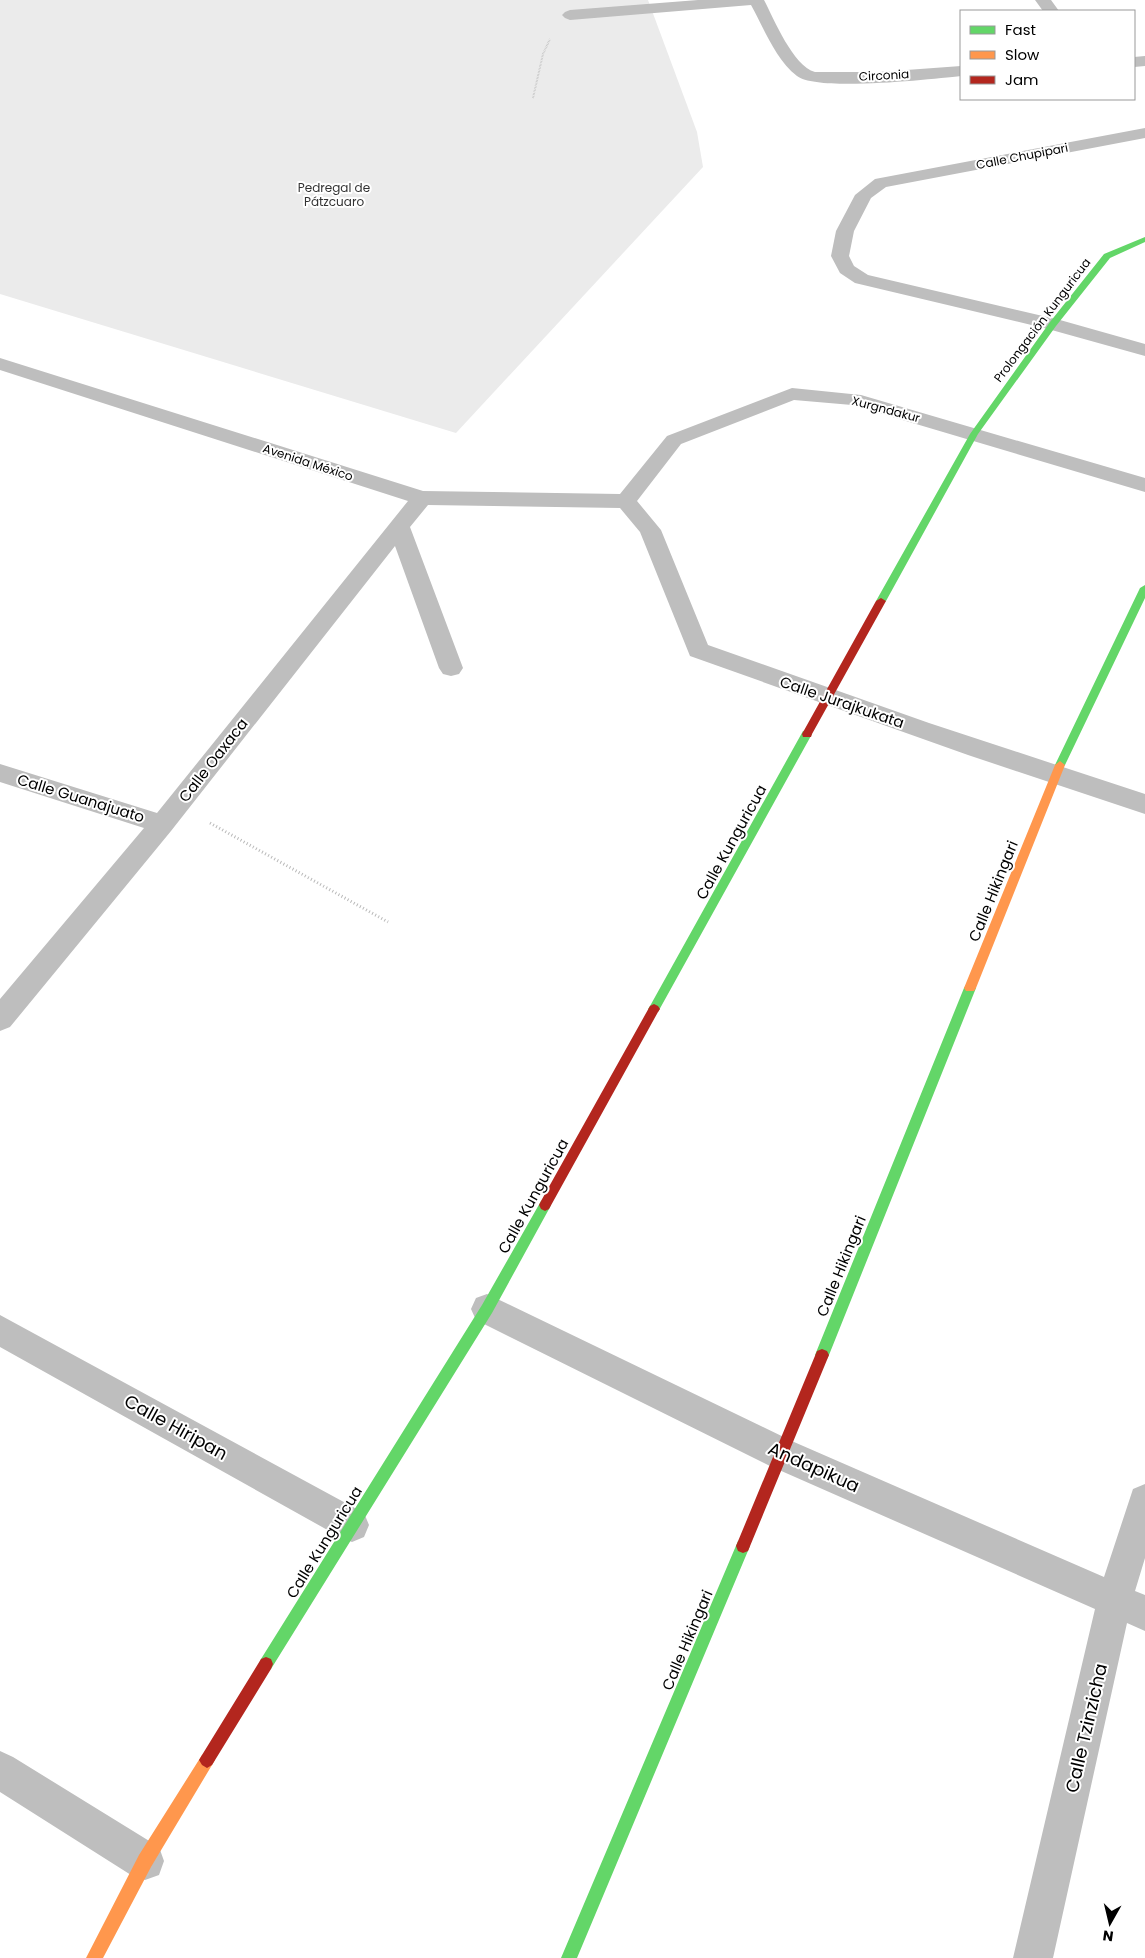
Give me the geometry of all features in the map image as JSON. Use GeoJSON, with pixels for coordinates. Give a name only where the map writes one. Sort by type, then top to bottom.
{"type":"FeatureCollection","features":[{"type":"Feature","properties":{"kind":"street"},"geometry":{"type":"LineString","coordinates":[[570,15],[755,0]]}},
{"type":"Feature","properties":{"kind":"street","name":"Circonia"},"geometry":{"type":"LineString","coordinates":[[755,0],[793,64],[806,76],[829,78],[960,71]]}},
{"type":"Feature","properties":{"kind":"street","name":"Calle Chupipari"},"geometry":{"type":"LineString","coordinates":[[1145,133],[881,184],[864,195],[845,231],[840,256],[847,269],[862,279],[1053,324],[1145,350]]}},
{"type":"Feature","properties":{"kind":"street","name":"Prolongación Kunguricua"},"geometry":{"type":"LineString","coordinates":[[974,434],[1053,324],[1107,256],[1145,239]]}},
{"type":"Feature","properties":{"kind":"street","name":"Avenida México"},"geometry":{"type":"LineString","coordinates":[[0,364],[422,498],[626,501]]}},
{"type":"Feature","properties":{"kind":"street","name":"Xurgndakur"},"geometry":{"type":"LineString","coordinates":[[626,501],[674,440],[792,394],[854,399],[1145,485]]}},
{"type":"Feature","properties":{"kind":"street","name":"Calle Kunguricua"},"geometry":{"type":"LineString","coordinates":[[94,1958],[145,1861],[352,1525],[488,1309],[974,434]]}},
{"type":"Feature","properties":{"kind":"street","name":"Calle Oaxaca"},"geometry":{"type":"LineString","coordinates":[[0,1020],[170,814],[422,498]]}},
{"type":"Feature","properties":{"kind":"street","name":"Calle Jurajkukata"},"geometry":{"type":"LineString","coordinates":[[626,501],[650,530],[698,650],[829,698],[1055,776],[1145,804]]}},
{"type":"Feature","properties":{"kind":"street"},"geometry":{"type":"LineString","coordinates":[[399,526],[451,668]]}},
{"type":"Feature","properties":{"kind":"street","name":"Calle Hikingari"},"geometry":{"type":"LineString","coordinates":[[569,1958],[782,1454],[1055,776],[1145,588]]}},
{"type":"Feature","properties":{"kind":"street","name":"Calle Guanajuato"},"geometry":{"type":"LineString","coordinates":[[0,773],[170,814]]}},
{"type":"Feature","properties":{"kind":"street","name":"Andapikua"},"geometry":{"type":"LineString","coordinates":[[488,1309],[782,1454],[1130,1607]]}},
{"type":"Feature","properties":{"kind":"street","name":"Calle Hiripan"},"geometry":{"type":"LineString","coordinates":[[0,1330],[352,1525]]}},
{"type":"Feature","properties":{"kind":"street","name":"Calle Tzinzicha"},"geometry":{"type":"LineString","coordinates":[[1033,1958],[1130,1607],[1145,1500]]}},
{"type":"Feature","properties":{"kind":"street"},"geometry":{"type":"LineString","coordinates":[[0,1770],[145,1861]]}},
{"type":"Feature","properties":{"kind":"path"},"geometry":{"type":"LineString","coordinates":[[533,98],[543,54],[554,32],[570,15]]}},
{"type":"Feature","properties":{"kind":"path"},"geometry":{"type":"LineString","coordinates":[[170,814],[388,922]]}},
{"type":"Feature","properties":{"kind":"green space","name":"Pedregal de Pátzcuaro"},"geometry":{"type":"Polygon","coordinates":[[[0,0],[648,0],[697,132],[703,167],[456,433],[0,294],[0,0]]]}},
{"type":"Feature","properties":{"kind":"traffic: fast"},"geometry":{"type":"LineString","coordinates":[[881,601],[974,434],[1053,324],[1107,256],[1145,239]]}},
{"type":"Feature","properties":{"kind":"traffic: fast"},"geometry":{"type":"LineString","coordinates":[[1060,765],[1145,588]]}},
{"type":"Feature","properties":{"kind":"traffic: fast"},"geometry":{"type":"LineString","coordinates":[[654,1009],[807,734]]}},
{"type":"Feature","properties":{"kind":"traffic: fast"},"geometry":{"type":"LineString","coordinates":[[822,1355],[970,988]]}},
{"type":"Feature","properties":{"kind":"traffic: fast"},"geometry":{"type":"LineString","coordinates":[[266,1664],[487,1309],[545,1205]]}},
{"type":"Feature","properties":{"kind":"traffic: fast"},"geometry":{"type":"LineString","coordinates":[[569,1958],[743,1546]]}},
{"type":"Feature","properties":{"kind":"traffic: slow"},"geometry":{"type":"LineString","coordinates":[[970,988],[1060,765]]}},
{"type":"Feature","properties":{"kind":"traffic: slow"},"geometry":{"type":"LineString","coordinates":[[94,1958],[145,1861],[207,1760]]}},
{"type":"Feature","properties":{"kind":"traffic: jam"},"geometry":{"type":"LineString","coordinates":[[807,734],[881,601]]}},
{"type":"Feature","properties":{"kind":"traffic: jam"},"geometry":{"type":"LineString","coordinates":[[545,1205],[654,1009]]}},
{"type":"Feature","properties":{"kind":"traffic: jam"},"geometry":{"type":"LineString","coordinates":[[743,1546],[822,1355]]}},
{"type":"Feature","properties":{"kind":"traffic: jam"},"geometry":{"type":"LineString","coordinates":[[207,1760],[266,1664]]}}]}
